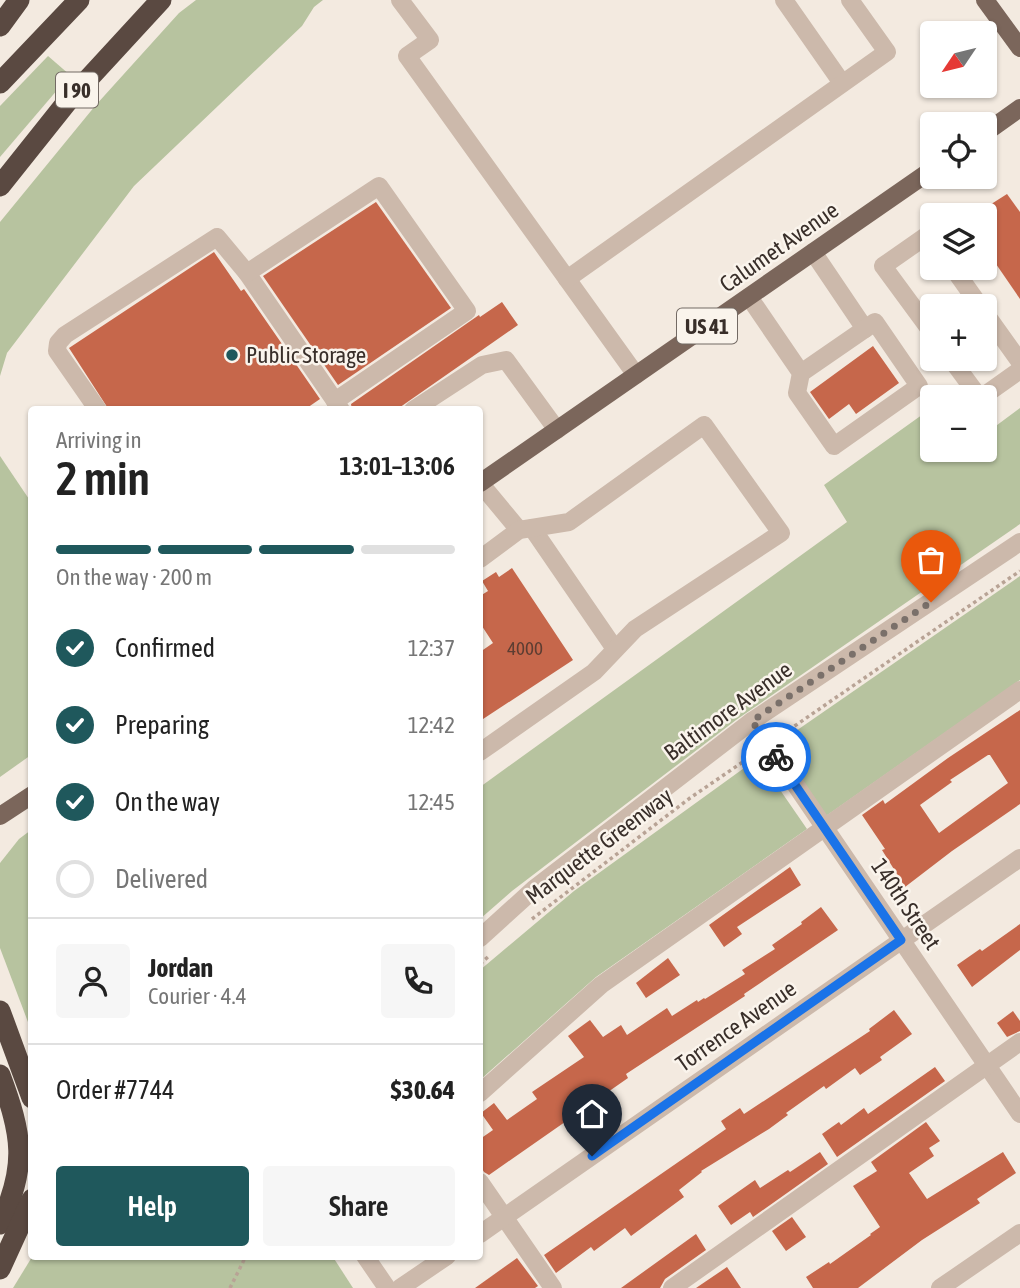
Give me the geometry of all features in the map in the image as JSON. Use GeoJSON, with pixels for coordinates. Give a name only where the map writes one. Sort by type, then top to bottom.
{"type":"FeatureCollection","features":[{"type":"Feature","properties":{"kind":"highway"},"geometry":{"type":"LineString","coordinates":[[0,26],[19,0]]}},
{"type":"Feature","properties":{"kind":"highway"},"geometry":{"type":"LineString","coordinates":[[0,83],[79,0]]}},
{"type":"Feature","properties":{"kind":"highway","name":"I 90"},"geometry":{"type":"LineString","coordinates":[[0,186],[67,102],[161,0]]}},
{"type":"Feature","properties":{"kind":"highway"},"geometry":{"type":"LineString","coordinates":[[0,1011],[28,1087]]}},
{"type":"Feature","properties":{"kind":"highway"},"geometry":{"type":"LineString","coordinates":[[0,1075],[18,1131],[20,1162],[15,1186],[0,1224]]}},
{"type":"Feature","properties":{"kind":"highway"},"geometry":{"type":"LineString","coordinates":[[0,1269],[28,1208]]}},
{"type":"Feature","properties":{"kind":"main road"},"geometry":{"type":"LineString","coordinates":[[985,0],[1020,48]]}},
{"type":"Feature","properties":{"kind":"main road"},"geometry":{"type":"LineString","coordinates":[[997,124],[1020,108]]}},
{"type":"Feature","properties":{"kind":"main road","name":"Calumet Avenue"},"geometry":{"type":"LineString","coordinates":[[483,481],[920,178]]}},
{"type":"Feature","properties":{"kind":"main road"},"geometry":{"type":"LineString","coordinates":[[0,816],[28,797]]}},
{"type":"Feature","properties":{"kind":"street"},"geometry":{"type":"LineString","coordinates":[[400,0],[430,40],[407,56],[636,375]]}},
{"type":"Feature","properties":{"kind":"street"},"geometry":{"type":"LineString","coordinates":[[784,0],[842,83]]}},
{"type":"Feature","properties":{"kind":"street"},"geometry":{"type":"LineString","coordinates":[[567,279],[887,52],[850,0]]}},
{"type":"Feature","properties":{"kind":"street"},"geometry":{"type":"LineString","coordinates":[[94,406],[57,351],[58,343],[65,335],[217,237],[247,273],[338,405],[467,311],[379,186],[247,273]]}},
{"type":"Feature","properties":{"kind":"street"},"geometry":{"type":"LineString","coordinates":[[920,240],[883,266],[920,316]]}},
{"type":"Feature","properties":{"kind":"street"},"geometry":{"type":"LineString","coordinates":[[813,253],[864,329]]}},
{"type":"Feature","properties":{"kind":"street"},"geometry":{"type":"LineString","coordinates":[[750,297],[801,373]]}},
{"type":"Feature","properties":{"kind":"street"},"geometry":{"type":"LineString","coordinates":[[875,322],[919,386],[834,446],[797,393],[801,373],[875,322]]}},
{"type":"Feature","properties":{"kind":"street"},"geometry":{"type":"LineString","coordinates":[[997,330],[1020,362]]}},
{"type":"Feature","properties":{"kind":"street"},"geometry":{"type":"LineString","coordinates":[[419,406],[482,365],[506,359],[557,430]]}},
{"type":"Feature","properties":{"kind":"street"},"geometry":{"type":"LineString","coordinates":[[997,386],[1020,370]]}},
{"type":"Feature","properties":{"kind":"street"},"geometry":{"type":"LineString","coordinates":[[960,371],[972,385]]}},
{"type":"Feature","properties":{"kind":"street"},"geometry":{"type":"LineString","coordinates":[[483,557],[525,529],[569,522],[704,425],[781,533],[635,629],[594,672],[483,750]]}},
{"type":"Feature","properties":{"kind":"street"},"geometry":{"type":"LineString","coordinates":[[483,486],[525,529],[615,649]]}},
{"type":"Feature","properties":{"kind":"street","name":"Baltimore Avenue"},"geometry":{"type":"LineString","coordinates":[[483,935],[534,889],[752,721],[1020,542]]}},
{"type":"Feature","properties":{"kind":"street"},"geometry":{"type":"LineString","coordinates":[[483,1090],[601,985],[1020,690]]}},
{"type":"Feature","properties":{"kind":"street","name":"140th Street"},"geometry":{"type":"LineString","coordinates":[[752,721],[1020,1114]]}},
{"type":"Feature","properties":{"kind":"street","name":"Torrence Avenue"},"geometry":{"type":"LineString","coordinates":[[483,1232],[1020,858]]}},
{"type":"Feature","properties":{"kind":"street"},"geometry":{"type":"LineString","coordinates":[[672,1288],[1020,1042]]}},
{"type":"Feature","properties":{"kind":"street"},"geometry":{"type":"LineString","coordinates":[[483,1186],[553,1288]]}},
{"type":"Feature","properties":{"kind":"street"},"geometry":{"type":"LineString","coordinates":[[940,1288],[1020,1233]]}},
{"type":"Feature","properties":{"kind":"street"},"geometry":{"type":"LineString","coordinates":[[368,1260],[387,1288]]}},
{"type":"Feature","properties":{"kind":"street"},"geometry":{"type":"LineString","coordinates":[[400,1288],[441,1260]]}},
{"type":"Feature","properties":{"kind":"path"},"geometry":{"type":"LineString","coordinates":[[785,733],[1020,571]]}},
{"type":"Feature","properties":{"kind":"path","name":"Marquette Greenway"},"geometry":{"type":"LineString","coordinates":[[532,919],[690,798],[744,761]]}},
{"type":"Feature","properties":{"kind":"path"},"geometry":{"type":"LineString","coordinates":[[483,961],[490,955]]}},
{"type":"Feature","properties":{"kind":"path"},"geometry":{"type":"LineString","coordinates":[[230,1288],[244,1260]]}},
{"type":"Feature","properties":{"kind":"green space"},"geometry":{"type":"Polygon","coordinates":[[[196,0],[323,0],[314,7],[302,26],[134,186],[7,353],[0,376],[0,222],[95,106],[179,13],[196,0]]]}},
{"type":"Feature","properties":{"kind":"green space"},"geometry":{"type":"Polygon","coordinates":[[[48,56],[70,75],[0,157],[0,106],[48,56]]]}},
{"type":"Feature","properties":{"kind":"green space"},"geometry":{"type":"Polygon","coordinates":[[[1020,408],[1020,524],[736,720],[512,891],[483,916],[483,785],[847,522],[824,485],[920,416],[920,462],[997,462],[997,425],[1020,408]]]}},
{"type":"Feature","properties":{"kind":"green space"},"geometry":{"type":"Polygon","coordinates":[[[0,456],[28,498],[28,757],[0,777],[0,456]]]}},
{"type":"Feature","properties":{"kind":"green space"},"geometry":{"type":"Polygon","coordinates":[[[1020,576],[1020,680],[826,816],[777,744],[1020,576]]]}},
{"type":"Feature","properties":{"kind":"green space"},"geometry":{"type":"Polygon","coordinates":[[[758,758],[807,829],[596,977],[483,1077],[483,967],[574,891],[758,758]]]}},
{"type":"Feature","properties":{"kind":"green space"},"geometry":{"type":"Polygon","coordinates":[[[28,832],[28,1022],[0,948],[0,863],[19,839],[28,832]]]}},
{"type":"Feature","properties":{"kind":"green space"},"geometry":{"type":"Polygon","coordinates":[[[30,1260],[335,1260],[353,1288],[13,1288],[30,1260]]]}},
{"type":"Feature","properties":{"kind":"building"},"geometry":{"type":"Polygon","coordinates":[[[1007,194],[1020,212],[1020,299],[997,265],[997,203],[993,203],[1007,194]]]}},
{"type":"Feature","properties":{"kind":"building"},"geometry":{"type":"Polygon","coordinates":[[[376,202],[451,308],[338,385],[263,276],[376,202]]]}},
{"type":"Feature","properties":{"kind":"building"},"geometry":{"type":"Polygon","coordinates":[[[214,252],[241,291],[244,289],[320,399],[310,406],[106,406],[69,348],[214,252]]]}},
{"type":"Feature","properties":{"kind":"building"},"geometry":{"type":"Polygon","coordinates":[[[502,302],[518,325],[402,406],[351,406],[479,315],[480,317],[502,302]]]}},
{"type":"Feature","properties":{"kind":"building"},"geometry":{"type":"Polygon","coordinates":[[[873,346],[899,383],[856,414],[849,404],[829,419],[810,392],[873,346]]]}},
{"type":"Feature","properties":{"kind":"building"},"geometry":{"type":"Polygon","coordinates":[[[512,568],[573,660],[483,719],[483,650],[493,643],[483,628],[483,594],[488,591],[483,580],[496,572],[499,577],[512,568]]]}},
{"type":"Feature","properties":{"kind":"building"},"geometry":{"type":"Polygon","coordinates":[[[1020,710],[1020,804],[905,887],[882,850],[885,849],[862,815],[883,800],[885,804],[1020,710]],[[990,755],[950,780],[952,782],[920,805],[939,833],[1008,783],[990,755]]]}},
{"type":"Feature","properties":{"kind":"building"},"geometry":{"type":"Polygon","coordinates":[[[790,867],[801,885],[737,927],[742,934],[724,947],[709,925],[790,867]]]}},
{"type":"Feature","properties":{"kind":"building"},"geometry":{"type":"Polygon","coordinates":[[[821,907],[838,930],[744,994],[745,996],[626,1074],[628,1078],[489,1175],[484,1172],[483,1137],[493,1130],[483,1111],[494,1103],[507,1120],[537,1099],[532,1092],[584,1057],[568,1036],[590,1020],[603,1037],[621,1025],[627,1035],[667,1008],[672,1016],[745,974],[742,970],[775,949],[772,945],[802,924],[801,922],[821,907]]]}},
{"type":"Feature","properties":{"kind":"building"},"geometry":{"type":"Polygon","coordinates":[[[1020,924],[1020,950],[972,987],[957,965],[1020,924]]]}},
{"type":"Feature","properties":{"kind":"building"},"geometry":{"type":"Polygon","coordinates":[[[668,958],[680,975],[646,998],[636,983],[668,958]]]}},
{"type":"Feature","properties":{"kind":"building"},"geometry":{"type":"Polygon","coordinates":[[[894,1010],[912,1034],[880,1057],[882,1060],[860,1075],[855,1068],[826,1089],[824,1086],[786,1113],[788,1115],[769,1129],[701,1171],[679,1190],[684,1197],[631,1236],[625,1228],[594,1251],[591,1247],[556,1273],[544,1255],[726,1129],[721,1121],[740,1108],[744,1114],[870,1031],[869,1029],[894,1010]]]}},
{"type":"Feature","properties":{"kind":"building"},"geometry":{"type":"Polygon","coordinates":[[[1013,1011],[1020,1021],[1020,1031],[1007,1037],[997,1023],[1013,1011]]]}},
{"type":"Feature","properties":{"kind":"building"},"geometry":{"type":"Polygon","coordinates":[[[935,1067],[945,1081],[837,1157],[822,1134],[839,1122],[841,1125],[864,1108],[868,1114],[935,1067]]]}},
{"type":"Feature","properties":{"kind":"building"},"geometry":{"type":"Polygon","coordinates":[[[926,1122],[940,1141],[929,1148],[934,1156],[909,1173],[927,1199],[1003,1152],[1016,1173],[977,1199],[980,1203],[922,1240],[858,1288],[813,1288],[806,1277],[829,1262],[830,1264],[880,1227],[853,1186],[877,1171],[871,1162],[926,1122]]]}},
{"type":"Feature","properties":{"kind":"building"},"geometry":{"type":"Polygon","coordinates":[[[820,1152],[828,1164],[753,1217],[750,1212],[731,1225],[718,1206],[755,1180],[760,1188],[820,1152]]]}},
{"type":"Feature","properties":{"kind":"building"},"geometry":{"type":"Polygon","coordinates":[[[792,1217],[806,1237],[786,1251],[772,1231],[792,1217]]]}},
{"type":"Feature","properties":{"kind":"building"},"geometry":{"type":"Polygon","coordinates":[[[696,1234],[706,1250],[665,1279],[660,1288],[621,1288],[696,1234]]]}},
{"type":"Feature","properties":{"kind":"building"},"geometry":{"type":"Polygon","coordinates":[[[517,1258],[538,1286],[475,1288],[517,1258]]]}},
{"type":"Feature","properties":{"kind":"building"},"geometry":{"type":"Polygon","coordinates":[[[727,1267],[741,1288],[696,1288],[727,1267]]]}},
{"type":"Feature","properties":{"kind":"way so far"},"geometry":{"type":"LineString","coordinates":[[776,757],[752,721],[931,602]]}},
{"type":"Feature","properties":{"kind":"place","name":"Public Storage"},"geometry":{"type":"Point","coordinates":[232,355]}},
{"type":"Feature","properties":{"kind":"route"},"geometry":{"type":"LineString","coordinates":[[592,1156],[901,940],[776,757]]}}]}
